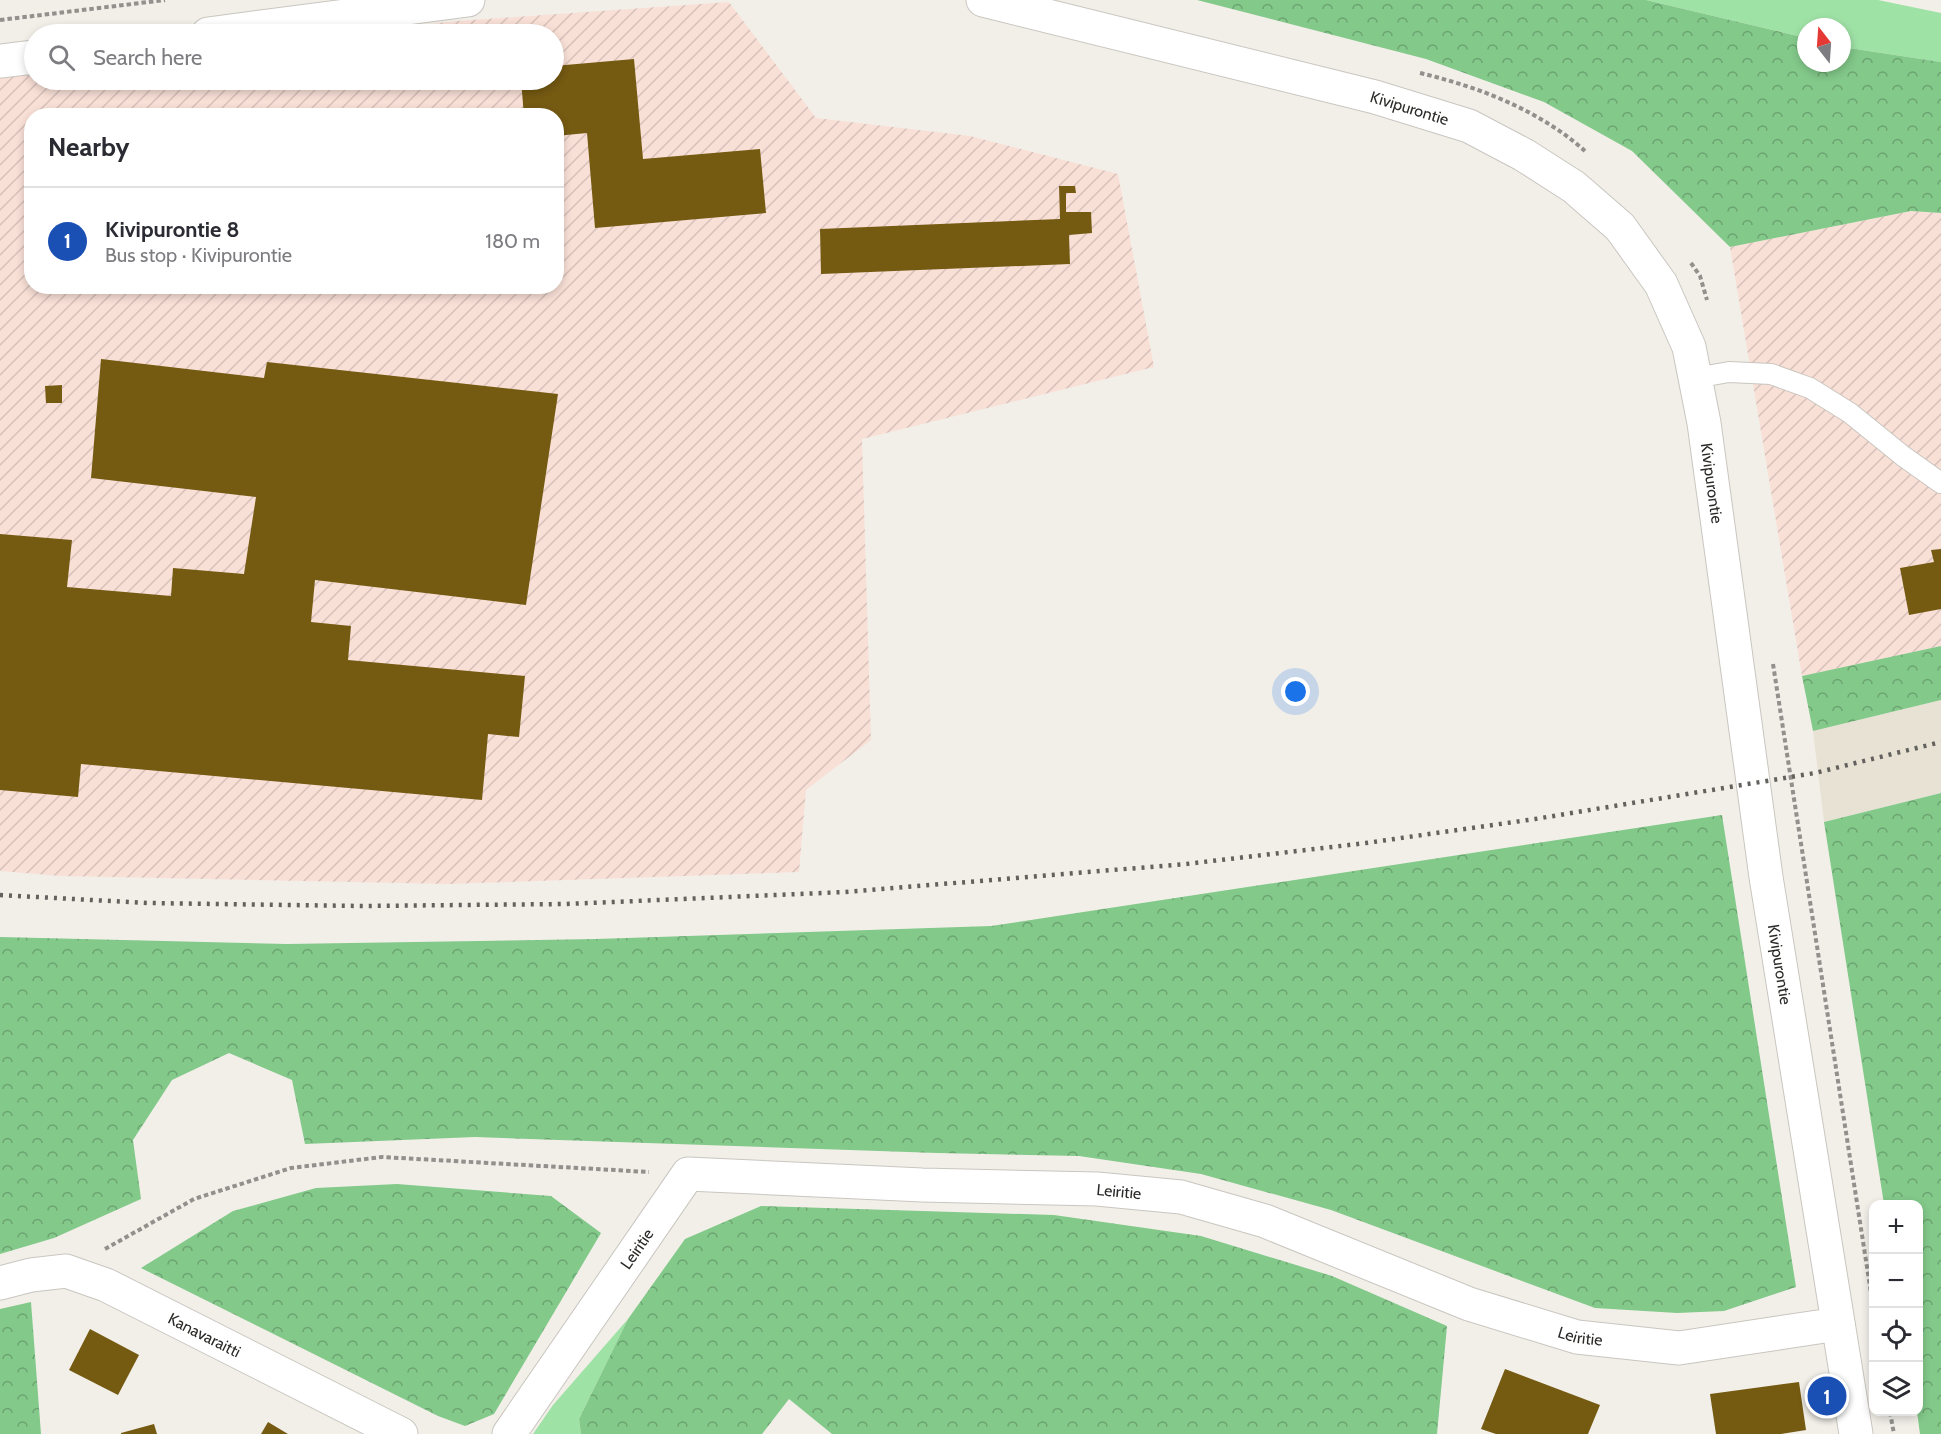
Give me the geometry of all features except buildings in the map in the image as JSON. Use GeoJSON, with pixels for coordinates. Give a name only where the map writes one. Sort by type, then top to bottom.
{"type":"FeatureCollection","features":[{"type":"Feature","properties":{"kind":"street"},"geometry":{"type":"LineString","coordinates":[[284,24],[468,0]]}},
{"type":"Feature","properties":{"kind":"street","name":"Kivipurontie"},"geometry":{"type":"LineString","coordinates":[[982,0],[1375,97],[1469,126],[1524,155],[1574,187],[1620,227],[1661,284],[1689,347],[1704,423],[1766,877],[1856,1434]]}},
{"type":"Feature","properties":{"kind":"street"},"geometry":{"type":"LineString","coordinates":[[0,61],[24,58]]}},
{"type":"Feature","properties":{"kind":"street","name":"Leiritie"},"geometry":{"type":"LineString","coordinates":[[509,1434],[688,1174],[922,1185],[1097,1189],[1181,1197],[1265,1221],[1469,1304],[1577,1337],[1679,1348],[1838,1324]]}},
{"type":"Feature","properties":{"kind":"street","name":"Kanavaraitti"},"geometry":{"type":"LineString","coordinates":[[0,1283],[31,1275],[66,1271],[106,1285],[401,1434]]}},
{"type":"Feature","properties":{"kind":"lane"},"geometry":{"type":"LineString","coordinates":[[1695,378],[1729,372],[1770,374],[1810,388],[1850,413],[1941,483]]}},
{"type":"Feature","properties":{"kind":"path"},"geometry":{"type":"LineString","coordinates":[[0,20],[165,0]]}},
{"type":"Feature","properties":{"kind":"path"},"geometry":{"type":"LineString","coordinates":[[1415,72],[1460,83],[1522,109],[1571,139],[1588,154]]}},
{"type":"Feature","properties":{"kind":"path"},"geometry":{"type":"LineString","coordinates":[[1686,257],[1700,276],[1710,308]]}},
{"type":"Feature","properties":{"kind":"path"},"geometry":{"type":"LineString","coordinates":[[1772,657],[1873,1308]]}},
{"type":"Feature","properties":{"kind":"path"},"geometry":{"type":"LineString","coordinates":[[66,1271],[194,1199],[291,1168],[382,1157],[688,1174]]}},
{"type":"Feature","properties":{"kind":"path"},"geometry":{"type":"LineString","coordinates":[[1891,1416],[1894,1434]]}},
{"type":"Feature","properties":{"kind":"shaded area"},"geometry":{"type":"Polygon","coordinates":[[[729,2],[816,118],[970,136],[1118,174],[1154,367],[862,439],[871,740],[806,790],[799,872],[448,884],[61,876],[0,871],[0,75],[24,71],[24,90],[564,90],[564,24],[430,24],[729,2]]]}},
{"type":"Feature","properties":{"kind":"shaded area"},"geometry":{"type":"Polygon","coordinates":[[[1911,211],[1941,213],[1941,646],[1802,676],[1730,247],[1911,211]]]}},
{"type":"Feature","properties":{"kind":"shaded area"},"geometry":{"type":"Polygon","coordinates":[[[1941,700],[1941,793],[1824,822],[1813,731],[1941,700]]]}},
{"type":"Feature","properties":{"kind":"green space"},"geometry":{"type":"Polygon","coordinates":[[[1197,0],[1646,0],[1797,36],[1797,72],[1851,72],[1851,48],[1941,62],[1941,213],[1911,211],[1730,247],[1632,151],[1544,102],[1426,59],[1197,0]]]}},
{"type":"Feature","properties":{"kind":"green space"},"geometry":{"type":"Polygon","coordinates":[[[1646,0],[1878,0],[1941,13],[1941,62],[1851,48],[1851,18],[1797,18],[1797,36],[1646,0]]]}},
{"type":"Feature","properties":{"kind":"green space"},"geometry":{"type":"Polygon","coordinates":[[[1941,646],[1941,700],[1813,731],[1802,676],[1941,646]]]}},
{"type":"Feature","properties":{"kind":"green space"},"geometry":{"type":"Polygon","coordinates":[[[1941,793],[1941,1434],[1920,1434],[1918,1416],[1923,1416],[1923,1200],[1883,1200],[1824,822],[1941,793]]]}},
{"type":"Feature","properties":{"kind":"green space"},"geometry":{"type":"Polygon","coordinates":[[[1722,815],[1796,1287],[1724,1311],[1677,1313],[1595,1308],[1331,1210],[1201,1174],[1079,1156],[475,1137],[305,1144],[292,1080],[229,1053],[172,1080],[133,1140],[141,1199],[54,1238],[0,1254],[0,937],[287,944],[596,939],[991,926],[1722,815]]]}},
{"type":"Feature","properties":{"kind":"green space"},"geometry":{"type":"Polygon","coordinates":[[[397,1184],[551,1196],[601,1233],[494,1414],[465,1426],[438,1416],[141,1268],[233,1211],[316,1188],[397,1184]]]}},
{"type":"Feature","properties":{"kind":"green space"},"geometry":{"type":"Polygon","coordinates":[[[761,1206],[1054,1215],[1201,1236],[1332,1276],[1447,1326],[1437,1434],[832,1434],[789,1399],[762,1434],[581,1434],[579,1419],[628,1319],[685,1239],[761,1206]]]}},
{"type":"Feature","properties":{"kind":"green space"},"geometry":{"type":"Polygon","coordinates":[[[31,1302],[41,1434],[0,1434],[0,1309],[31,1302]]]}},
{"type":"Feature","properties":{"kind":"green space"},"geometry":{"type":"Polygon","coordinates":[[[628,1319],[579,1419],[581,1434],[533,1434],[553,1405],[628,1319]]]}},
{"type":"Feature","properties":{"kind":"railway"},"geometry":{"type":"LineString","coordinates":[[0,895],[147,903],[361,906],[566,904],[845,892],[1186,864],[1366,843],[1535,819],[1815,773],[1941,742]]}},
{"type":"Feature","properties":{"kind":"place","name":"Kivipurontie 8"},"geometry":{"type":"Point","coordinates":[1827,1396]}}]}
